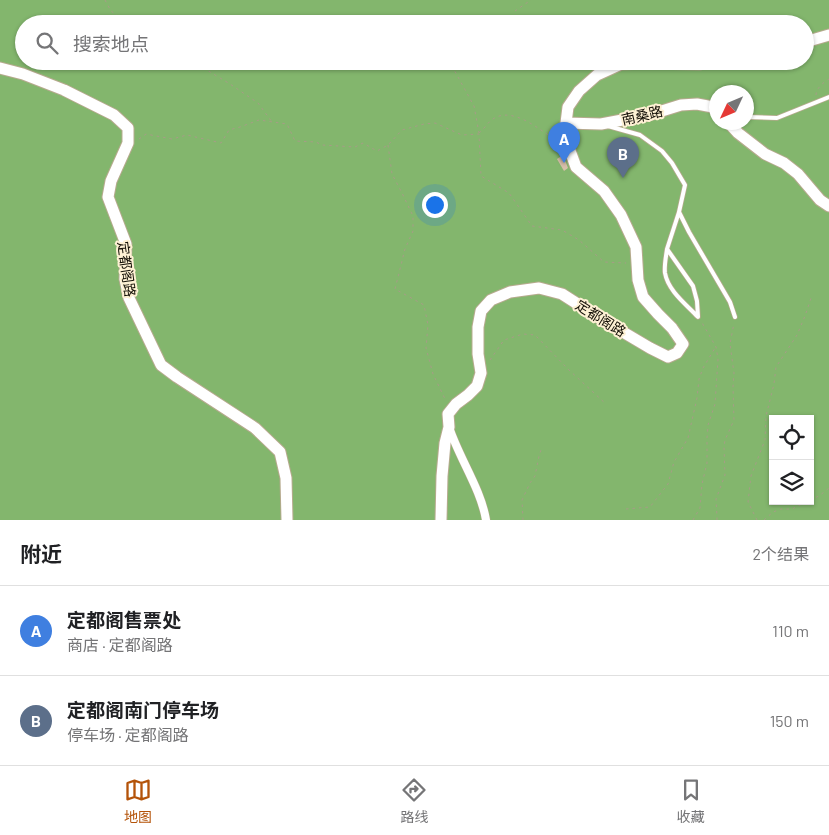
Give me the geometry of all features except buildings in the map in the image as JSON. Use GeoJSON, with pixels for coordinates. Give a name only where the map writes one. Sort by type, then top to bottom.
{"type":"FeatureCollection","features":[{"type":"Feature","properties":{"kind":"street"},"geometry":{"type":"LineString","coordinates":[[814,39],[829,35]]}},
{"type":"Feature","properties":{"kind":"street","name":"定都阁路"},"geometry":{"type":"LineString","coordinates":[[0,68],[23,74],[64,90],[114,115],[128,128],[128,143],[111,181],[108,197],[126,244],[125,279],[128,298],[161,365],[255,428],[280,452],[286,478],[287,520]]}},
{"type":"Feature","properties":{"kind":"street","name":"定都阁路"},"geometry":{"type":"LineString","coordinates":[[481,373],[478,354],[478,326],[481,311],[492,300],[510,292],[539,288],[562,294],[601,319],[668,357],[677,353],[683,344],[672,328],[643,297],[638,280],[636,247],[621,215],[604,191],[576,167],[566,140],[568,107],[579,91],[597,75],[608,70]]}},
{"type":"Feature","properties":{"kind":"street","name":"南桑路"},"geometry":{"type":"LineString","coordinates":[[566,123],[601,124],[649,115],[681,106],[697,104],[709,106]]}},
{"type":"Feature","properties":{"kind":"street"},"geometry":{"type":"LineString","coordinates":[[735,130],[765,154],[784,163],[798,174],[820,200],[829,206]]}},
{"type":"Feature","properties":{"kind":"street"},"geometry":{"type":"LineString","coordinates":[[481,373],[477,386],[456,404],[448,414],[449,427],[454,441],[484,506],[486,520]]}},
{"type":"Feature","properties":{"kind":"street"},"geometry":{"type":"LineString","coordinates":[[441,520],[442,476],[445,444],[449,427]]}},
{"type":"Feature","properties":{"kind":"lane"},"geometry":{"type":"LineString","coordinates":[[754,117],[777,118],[829,97]]}},
{"type":"Feature","properties":{"kind":"lane"},"geometry":{"type":"LineString","coordinates":[[601,124],[640,135],[662,151],[672,163],[685,185],[679,212],[667,249],[665,274],[681,301],[698,317]]}},
{"type":"Feature","properties":{"kind":"lane"},"geometry":{"type":"LineString","coordinates":[[679,212],[730,302],[735,317]]}},
{"type":"Feature","properties":{"kind":"lane"},"geometry":{"type":"LineString","coordinates":[[667,249],[693,286],[697,301],[698,317]]}},
{"type":"Feature","properties":{"kind":"path"},"geometry":{"type":"LineString","coordinates":[[105,0],[111,11],[117,15]]}},
{"type":"Feature","properties":{"kind":"path"},"geometry":{"type":"LineString","coordinates":[[515,15],[516,11],[531,0]]}},
{"type":"Feature","properties":{"kind":"path"},"geometry":{"type":"LineString","coordinates":[[207,70],[258,103],[273,122]]}},
{"type":"Feature","properties":{"kind":"path"},"geometry":{"type":"LineString","coordinates":[[454,70],[474,106],[479,134],[481,176],[509,193],[532,226],[562,230],[579,240],[604,262],[637,263]]}},
{"type":"Feature","properties":{"kind":"path"},"geometry":{"type":"LineString","coordinates":[[816,102],[816,92],[829,79]]}},
{"type":"Feature","properties":{"kind":"path"},"geometry":{"type":"LineString","coordinates":[[136,141],[146,134],[172,139],[187,135],[221,144],[229,130],[240,128],[259,120],[286,124],[295,141],[355,147],[363,143],[377,152],[388,145],[402,130],[435,123],[462,135],[479,134],[492,119],[500,116],[526,120],[554,139],[566,140]]}},
{"type":"Feature","properties":{"kind":"path"},"geometry":{"type":"LineString","coordinates":[[388,145],[392,174],[413,216],[414,231],[405,249],[395,290],[424,305],[428,325],[426,348],[433,374],[451,411]]}},
{"type":"Feature","properties":{"kind":"path"},"geometry":{"type":"LineString","coordinates":[[757,520],[748,502],[751,476],[765,440],[766,416],[776,367],[797,335],[812,295]]}},
{"type":"Feature","properties":{"kind":"path"},"geometry":{"type":"LineString","coordinates":[[693,520],[700,508],[702,484],[707,463],[708,425],[715,404],[718,359],[716,347],[698,317]]}},
{"type":"Feature","properties":{"kind":"path"},"geometry":{"type":"LineString","coordinates":[[716,520],[718,517],[716,499],[725,475],[724,440],[734,420],[732,387],[734,373],[730,344],[735,317]]}},
{"type":"Feature","properties":{"kind":"path"},"geometry":{"type":"LineString","coordinates":[[481,373],[504,340],[523,334],[535,335],[568,370],[606,404]]}},
{"type":"Feature","properties":{"kind":"path"},"geometry":{"type":"LineString","coordinates":[[626,509],[650,507],[668,484],[674,462],[688,438],[698,398],[699,379],[703,368],[716,347]]}},
{"type":"Feature","properties":{"kind":"path"},"geometry":{"type":"LineString","coordinates":[[523,520],[522,500],[535,476],[538,456],[542,447]]}},
{"type":"Feature","properties":{"kind":"path"},"geometry":{"type":"LineString","coordinates":[[814,498],[829,488]]}},
{"type":"Feature","properties":{"kind":"path"},"geometry":{"type":"LineString","coordinates":[[764,520],[773,512],[781,509],[792,509],[800,505]]}},
{"type":"Feature","properties":{"kind":"green space"},"geometry":{"type":"Polygon","coordinates":[[[0,0],[829,0],[829,520],[0,520],[0,0]]]}},
{"type":"Feature","properties":{"kind":"place","name":"定都阁售票处"},"geometry":{"type":"Point","coordinates":[564,163]}},
{"type":"Feature","properties":{"kind":"place","name":"定都阁南门停车场"},"geometry":{"type":"Point","coordinates":[623,178]}}]}
